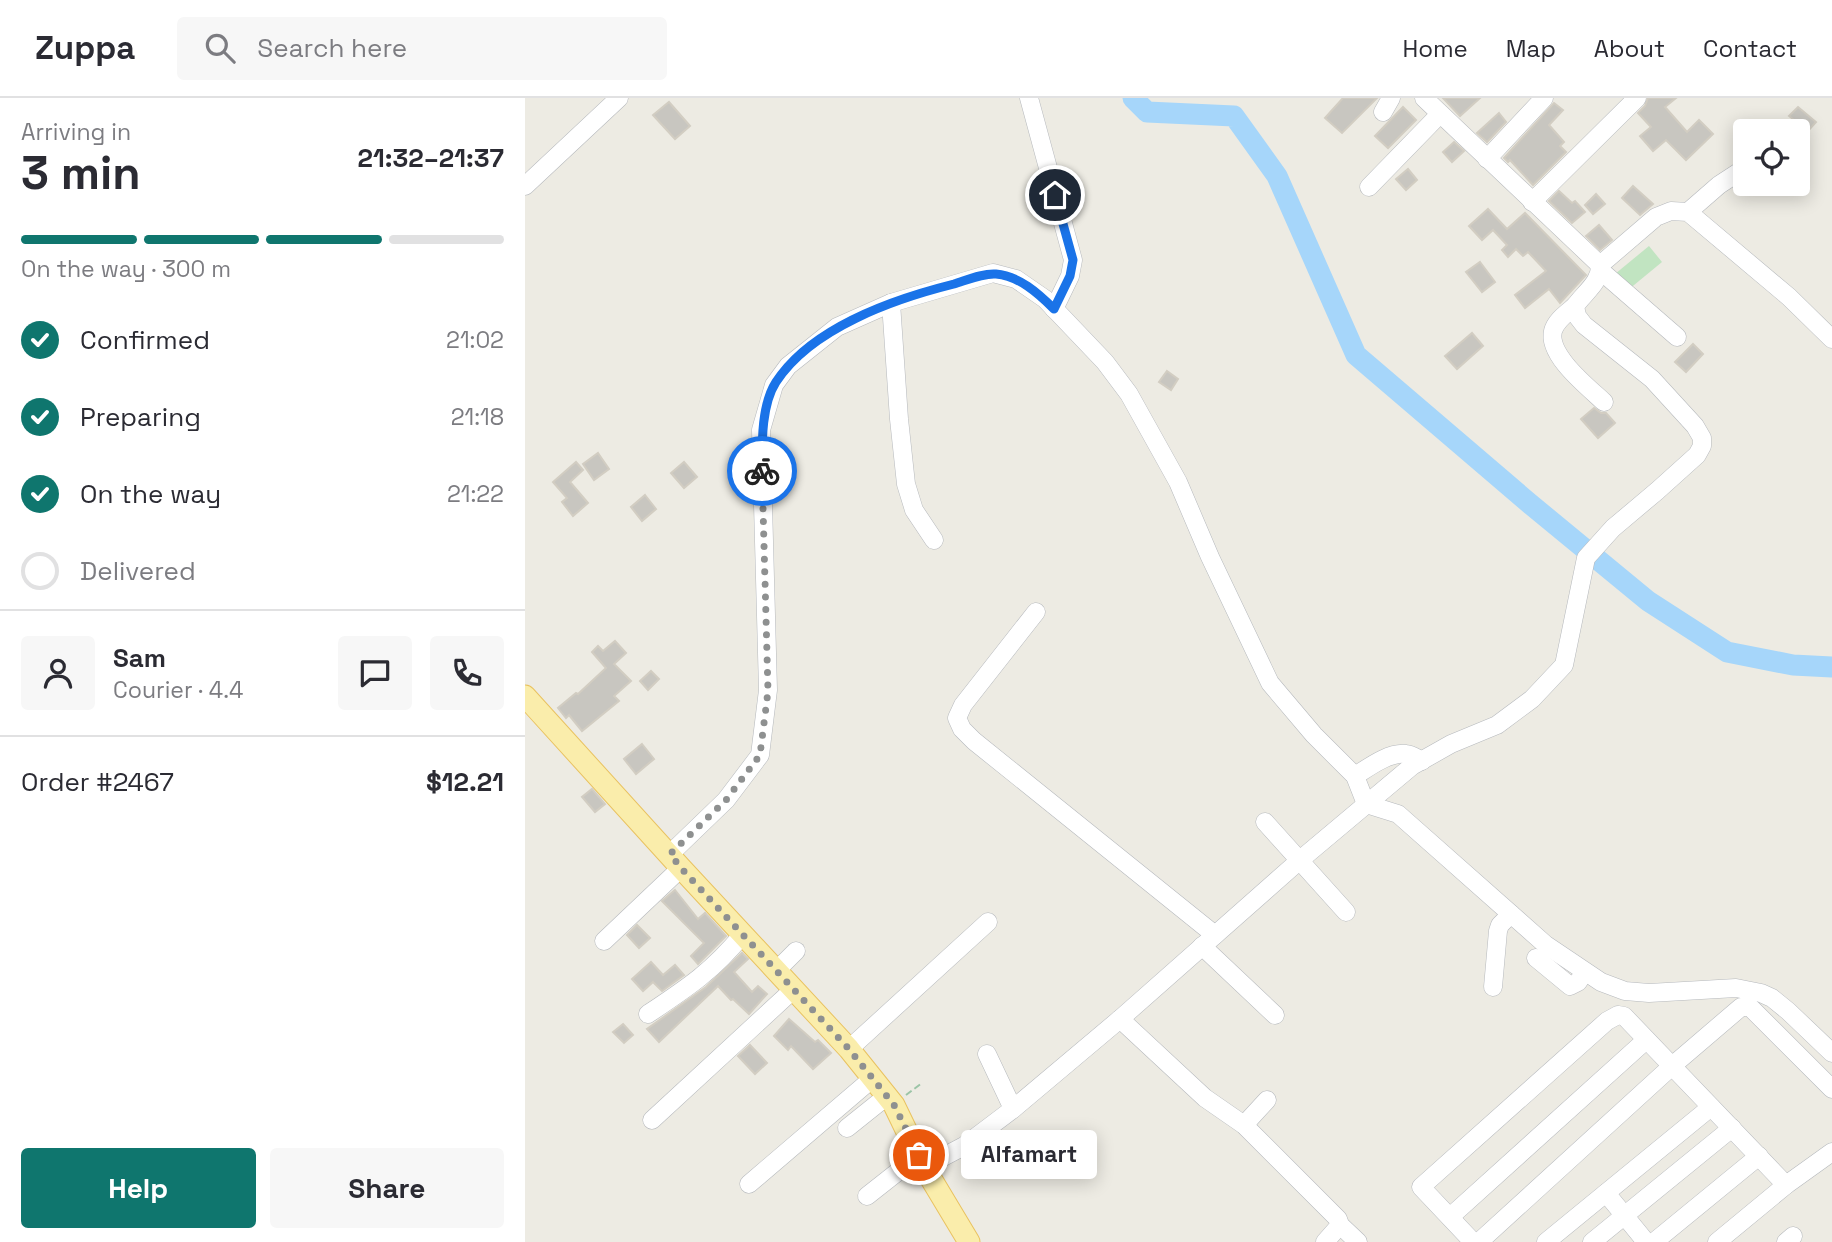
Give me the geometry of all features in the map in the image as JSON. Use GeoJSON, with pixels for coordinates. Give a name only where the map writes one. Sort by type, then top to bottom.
{"type":"FeatureCollection","features":[{"type":"Feature","properties":{"kind":"main road"},"geometry":{"type":"LineString","coordinates":[[525,696],[849,1049],[891,1100],[921,1161],[969,1242]]}},
{"type":"Feature","properties":{"kind":"street"},"geometry":{"type":"LineString","coordinates":[[525,186],[619,98]]}},
{"type":"Feature","properties":{"kind":"street"},"geometry":{"type":"LineString","coordinates":[[1029,98],[1073,260],[1070,276],[1054,309]]}},
{"type":"Feature","properties":{"kind":"street"},"geometry":{"type":"LineString","coordinates":[[1424,98],[1677,337]]}},
{"type":"Feature","properties":{"kind":"street"},"geometry":{"type":"LineString","coordinates":[[1487,159],[1544,98]]}},
{"type":"Feature","properties":{"kind":"street"},"geometry":{"type":"LineString","coordinates":[[1532,202],[1637,98]]}},
{"type":"Feature","properties":{"kind":"street"},"geometry":{"type":"LineString","coordinates":[[1369,187],[1440,114]]}},
{"type":"Feature","properties":{"kind":"street"},"geometry":{"type":"LineString","coordinates":[[1688,212],[1733,176]]}},
{"type":"Feature","properties":{"kind":"street"},"geometry":{"type":"LineString","coordinates":[[1604,402],[1562,361],[1553,345],[1553,332],[1560,319],[1596,281],[1601,268],[1656,217],[1671,211],[1688,212],[1789,298],[1832,339]]}},
{"type":"Feature","properties":{"kind":"street"},"geometry":{"type":"LineString","coordinates":[[604,941],[676,861],[760,755],[768,691],[761,430],[773,385],[788,366],[837,327],[891,303],[993,273],[1016,279],[1054,309],[1105,362],[1129,394],[1178,482],[1209,557],[1270,683],[1314,735],[1355,776],[1366,804]]}},
{"type":"Feature","properties":{"kind":"street"},"geometry":{"type":"LineString","coordinates":[[891,303],[906,484],[914,510],[934,540]]}},
{"type":"Feature","properties":{"kind":"street"},"geometry":{"type":"LineString","coordinates":[[867,1196],[921,1161],[964,1146],[1013,1109],[1366,804],[1422,761],[1451,744],[1497,725],[1532,699],[1564,665],[1586,558],[1613,528],[1697,455],[1702,446],[1702,438],[1695,426],[1652,379],[1584,325],[1577,316],[1575,306]]}},
{"type":"Feature","properties":{"kind":"street"},"geometry":{"type":"LineString","coordinates":[[1035,611],[963,705],[957,718],[962,729],[1209,940],[1275,1014]]}},
{"type":"Feature","properties":{"kind":"street"},"geometry":{"type":"LineString","coordinates":[[1355,776],[1378,761],[1392,757],[1406,754],[1422,761]]}},
{"type":"Feature","properties":{"kind":"street"},"geometry":{"type":"LineString","coordinates":[[1366,804],[1398,814],[1546,945],[1584,973],[1625,990],[1649,993],[1736,988],[1761,993],[1788,1011],[1832,1053]]}},
{"type":"Feature","properties":{"kind":"street"},"geometry":{"type":"LineString","coordinates":[[1265,822],[1346,912]]}},
{"type":"Feature","properties":{"kind":"street"},"geometry":{"type":"LineString","coordinates":[[1493,987],[1498,931],[1511,914]]}},
{"type":"Feature","properties":{"kind":"street"},"geometry":{"type":"LineString","coordinates":[[849,1049],[988,922]]}},
{"type":"Feature","properties":{"kind":"street"},"geometry":{"type":"LineString","coordinates":[[648,1014],[700,979],[743,934]]}},
{"type":"Feature","properties":{"kind":"street"},"geometry":{"type":"LineString","coordinates":[[777,970],[796,951]]}},
{"type":"Feature","properties":{"kind":"street"},"geometry":{"type":"LineString","coordinates":[[1536,958],[1570,986],[1578,982],[1584,973]]}},
{"type":"Feature","properties":{"kind":"street"},"geometry":{"type":"LineString","coordinates":[[652,1120],[794,989]]}},
{"type":"Feature","properties":{"kind":"street"},"geometry":{"type":"LineString","coordinates":[[1479,1242],[1672,1066],[1739,1009],[1747,1006],[1832,1089]]}},
{"type":"Feature","properties":{"kind":"street"},"geometry":{"type":"LineString","coordinates":[[1473,1242],[1421,1187],[1612,1017],[1624,1016],[1787,1185]]}},
{"type":"Feature","properties":{"kind":"street"},"geometry":{"type":"LineString","coordinates":[[1120,1019],[1205,1098],[1244,1125],[1358,1242]]}},
{"type":"Feature","properties":{"kind":"street"},"geometry":{"type":"LineString","coordinates":[[1450,1217],[1646,1040]]}},
{"type":"Feature","properties":{"kind":"street"},"geometry":{"type":"LineString","coordinates":[[988,1054],[1013,1109]]}},
{"type":"Feature","properties":{"kind":"street"},"geometry":{"type":"LineString","coordinates":[[749,1184],[873,1078]]}},
{"type":"Feature","properties":{"kind":"street"},"geometry":{"type":"LineString","coordinates":[[847,1128],[891,1100]]}},
{"type":"Feature","properties":{"kind":"street"},"geometry":{"type":"LineString","coordinates":[[1244,1125],[1268,1100]]}},
{"type":"Feature","properties":{"kind":"street"},"geometry":{"type":"LineString","coordinates":[[1546,1242],[1711,1107]]}},
{"type":"Feature","properties":{"kind":"street"},"geometry":{"type":"LineString","coordinates":[[1592,1242],[1732,1128]]}},
{"type":"Feature","properties":{"kind":"street"},"geometry":{"type":"LineString","coordinates":[[1717,1242],[1832,1152]]}},
{"type":"Feature","properties":{"kind":"street"},"geometry":{"type":"LineString","coordinates":[[1654,1242],[1759,1156]]}},
{"type":"Feature","properties":{"kind":"street"},"geometry":{"type":"LineString","coordinates":[[1606,1194],[1646,1242]]}},
{"type":"Feature","properties":{"kind":"street"},"geometry":{"type":"LineString","coordinates":[[1325,1242],[1340,1225]]}},
{"type":"Feature","properties":{"kind":"path"},"geometry":{"type":"LineString","coordinates":[[891,1100],[922,1083]]}},
{"type":"Feature","properties":{"kind":"green space"},"geometry":{"type":"Polygon","coordinates":[[[1649,246],[1662,262],[1628,290],[1615,274],[1649,246]]]}},
{"type":"Feature","properties":{"kind":"building"},"geometry":{"type":"Polygon","coordinates":[[[1343,98],[1377,98],[1342,133],[1325,118],[1343,98]]]}},
{"type":"Feature","properties":{"kind":"building"},"geometry":{"type":"Polygon","coordinates":[[[1443,98],[1480,98],[1460,116],[1443,98]]]}},
{"type":"Feature","properties":{"kind":"building"},"geometry":{"type":"Polygon","coordinates":[[[1648,98],[1676,98],[1665,107],[1687,132],[1699,120],[1713,134],[1686,160],[1666,140],[1653,151],[1640,136],[1651,127],[1638,113],[1648,98]]]}},
{"type":"Feature","properties":{"kind":"building"},"geometry":{"type":"Polygon","coordinates":[[[669,102],[690,126],[675,139],[653,115],[669,102]]]}},
{"type":"Feature","properties":{"kind":"building"},"geometry":{"type":"Polygon","coordinates":[[[1554,103],[1563,110],[1549,125],[1564,142],[1560,146],[1566,152],[1533,185],[1510,160],[1508,162],[1504,158],[1554,103]]]}},
{"type":"Feature","properties":{"kind":"building"},"geometry":{"type":"Polygon","coordinates":[[[1403,107],[1416,120],[1388,148],[1375,136],[1403,107]]]}},
{"type":"Feature","properties":{"kind":"building"},"geometry":{"type":"Polygon","coordinates":[[[1798,107],[1816,122],[1810,129],[1810,119],[1793,119],[1789,116],[1798,107]]]}},
{"type":"Feature","properties":{"kind":"building"},"geometry":{"type":"Polygon","coordinates":[[[1499,113],[1506,122],[1487,142],[1477,133],[1499,113]]]}},
{"type":"Feature","properties":{"kind":"building"},"geometry":{"type":"Polygon","coordinates":[[[1454,142],[1464,151],[1452,162],[1443,152],[1454,142]]]}},
{"type":"Feature","properties":{"kind":"building"},"geometry":{"type":"Polygon","coordinates":[[[1408,169],[1417,180],[1406,190],[1396,179],[1408,169]]]}},
{"type":"Feature","properties":{"kind":"building"},"geometry":{"type":"Polygon","coordinates":[[[1633,186],[1653,204],[1640,215],[1622,198],[1633,186]]]}},
{"type":"Feature","properties":{"kind":"building"},"geometry":{"type":"Polygon","coordinates":[[[1559,191],[1572,203],[1575,201],[1585,212],[1572,223],[1549,201],[1559,191]]]}},
{"type":"Feature","properties":{"kind":"building"},"geometry":{"type":"Polygon","coordinates":[[[1596,194],[1605,204],[1593,214],[1585,205],[1596,194]]]}},
{"type":"Feature","properties":{"kind":"building"},"geometry":{"type":"Polygon","coordinates":[[[1488,209],[1507,229],[1525,213],[1586,275],[1560,303],[1549,289],[1525,308],[1515,295],[1546,271],[1528,252],[1523,256],[1516,249],[1508,257],[1502,250],[1507,245],[1493,230],[1482,240],[1469,226],[1488,209]]]}},
{"type":"Feature","properties":{"kind":"building"},"geometry":{"type":"Polygon","coordinates":[[[1599,225],[1612,240],[1600,250],[1586,236],[1599,225]]]}},
{"type":"Feature","properties":{"kind":"building"},"geometry":{"type":"Polygon","coordinates":[[[1480,262],[1495,282],[1482,292],[1466,272],[1480,262]]]}},
{"type":"Feature","properties":{"kind":"building"},"geometry":{"type":"Polygon","coordinates":[[[1472,333],[1483,346],[1457,369],[1445,356],[1472,333]]]}},
{"type":"Feature","properties":{"kind":"building"},"geometry":{"type":"Polygon","coordinates":[[[1693,344],[1703,354],[1686,372],[1675,362],[1693,344]]]}},
{"type":"Feature","properties":{"kind":"building"},"geometry":{"type":"Polygon","coordinates":[[[1167,371],[1178,379],[1171,390],[1159,382],[1167,371]]]}},
{"type":"Feature","properties":{"kind":"building"},"geometry":{"type":"Polygon","coordinates":[[[1594,408],[1606,413],[1615,423],[1598,438],[1581,419],[1594,408]]]}},
{"type":"Feature","properties":{"kind":"building"},"geometry":{"type":"Polygon","coordinates":[[[598,453],[609,469],[594,480],[583,464],[598,453]]]}},
{"type":"Feature","properties":{"kind":"building"},"geometry":{"type":"Polygon","coordinates":[[[576,462],[583,470],[570,482],[588,503],[573,516],[562,502],[567,498],[553,482],[576,462]]]}},
{"type":"Feature","properties":{"kind":"building"},"geometry":{"type":"Polygon","coordinates":[[[684,462],[697,477],[684,488],[671,473],[684,462]]]}},
{"type":"Feature","properties":{"kind":"building"},"geometry":{"type":"Polygon","coordinates":[[[645,495],[656,509],[642,521],[631,507],[645,495]]]}},
{"type":"Feature","properties":{"kind":"building"},"geometry":{"type":"Polygon","coordinates":[[[615,641],[626,653],[614,664],[631,681],[614,696],[619,701],[582,731],[569,715],[566,718],[558,708],[606,668],[592,652],[598,646],[603,651],[615,641]]]}},
{"type":"Feature","properties":{"kind":"building"},"geometry":{"type":"Polygon","coordinates":[[[651,671],[659,679],[648,690],[640,681],[651,671]]]}},
{"type":"Feature","properties":{"kind":"building"},"geometry":{"type":"Polygon","coordinates":[[[642,744],[654,759],[636,774],[624,759],[642,744]]]}},
{"type":"Feature","properties":{"kind":"building"},"geometry":{"type":"Polygon","coordinates":[[[592,789],[605,804],[595,812],[582,797],[592,789]]]}},
{"type":"Feature","properties":{"kind":"building"},"geometry":{"type":"Polygon","coordinates":[[[675,890],[698,919],[705,913],[726,936],[698,964],[691,956],[704,943],[662,901],[675,890]]]}},
{"type":"Feature","properties":{"kind":"building"},"geometry":{"type":"Polygon","coordinates":[[[637,925],[650,938],[639,948],[627,935],[637,925]]]}},
{"type":"Feature","properties":{"kind":"building"},"geometry":{"type":"Polygon","coordinates":[[[742,953],[748,959],[734,972],[752,992],[758,986],[767,994],[749,1014],[718,986],[659,1042],[647,1029],[706,987],[742,953]]]}},
{"type":"Feature","properties":{"kind":"building"},"geometry":{"type":"Polygon","coordinates":[[[651,962],[663,975],[675,965],[684,975],[662,991],[653,982],[643,991],[632,979],[651,962]]]}},
{"type":"Feature","properties":{"kind":"building"},"geometry":{"type":"Polygon","coordinates":[[[789,1019],[831,1053],[813,1069],[791,1046],[788,1050],[774,1036],[789,1019]]]}},
{"type":"Feature","properties":{"kind":"building"},"geometry":{"type":"Polygon","coordinates":[[[623,1024],[633,1035],[624,1043],[613,1032],[623,1024]]]}},
{"type":"Feature","properties":{"kind":"building"},"geometry":{"type":"Polygon","coordinates":[[[750,1045],[767,1063],[755,1074],[738,1056],[750,1045]]]}},
{"type":"Feature","properties":{"kind":"waterway"},"geometry":{"type":"LineString","coordinates":[[1133,98],[1147,112],[1234,116],[1277,176],[1356,355],[1648,601],[1727,652],[1793,665],[1832,667]]}},
{"type":"Feature","properties":{"kind":"way so far"},"geometry":{"type":"LineString","coordinates":[[762,471],[768,691],[760,755],[726,800],[670,854],[849,1049],[894,1105],[919,1155]]}},
{"type":"Feature","properties":{"kind":"place","name":"Alfamart"},"geometry":{"type":"Point","coordinates":[919,1155]}},
{"type":"Feature","properties":{"kind":"route"},"geometry":{"type":"LineString","coordinates":[[762,471],[761,430],[773,385],[788,366],[837,327],[891,303],[993,273],[1016,279],[1045,299],[1054,309],[1070,276],[1073,260],[1055,195]]}}]}
